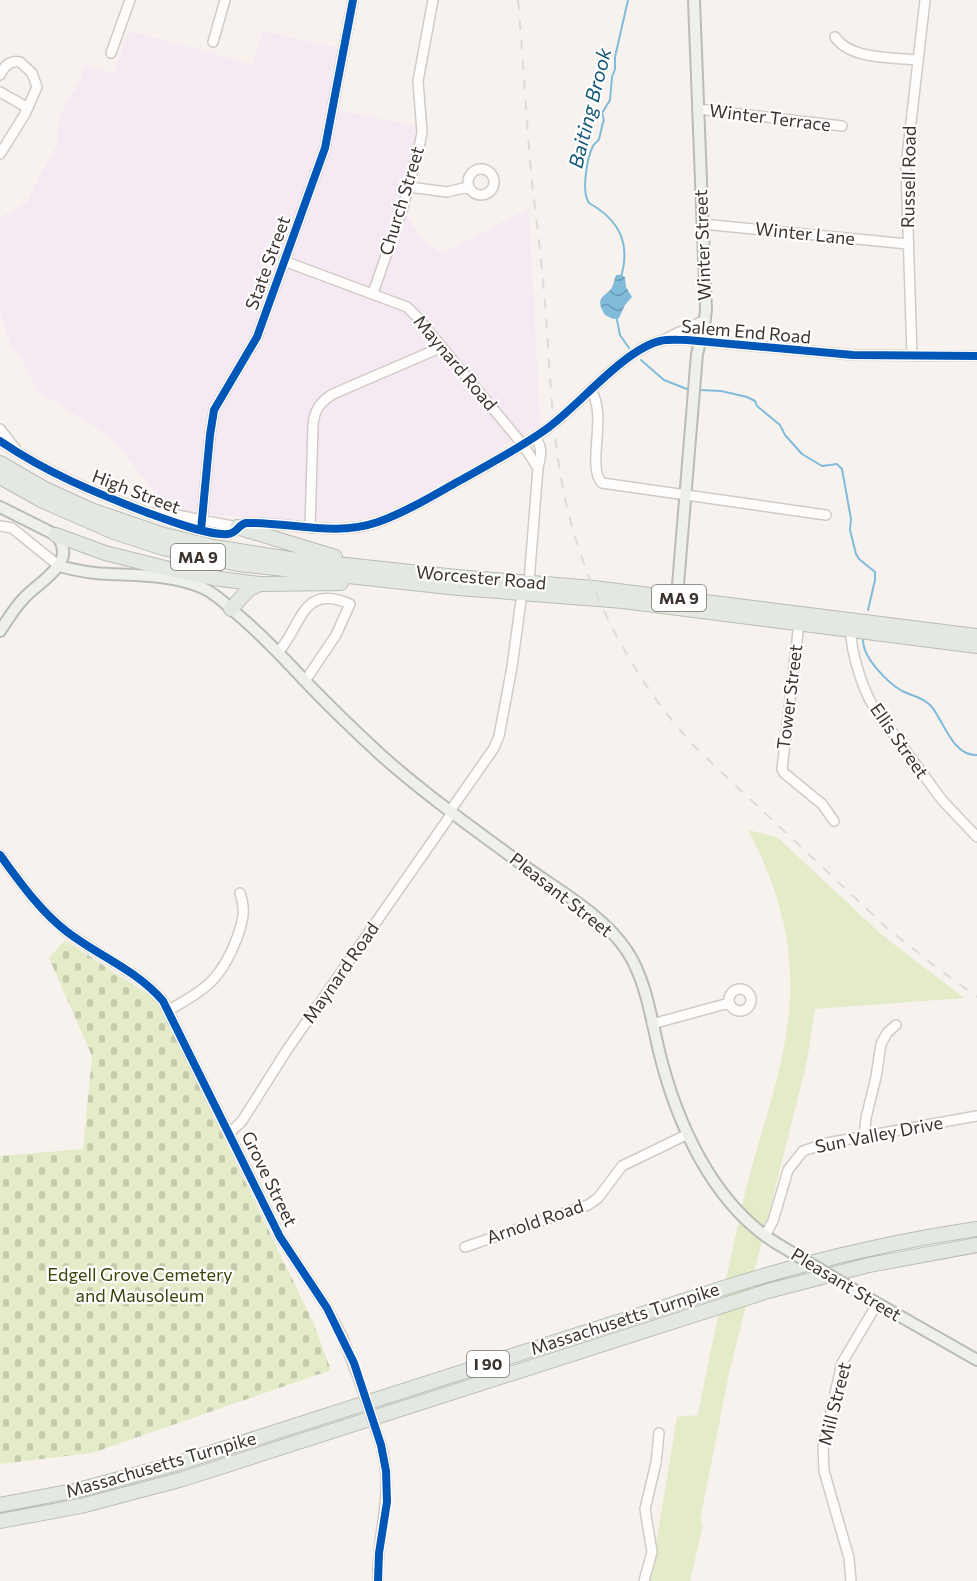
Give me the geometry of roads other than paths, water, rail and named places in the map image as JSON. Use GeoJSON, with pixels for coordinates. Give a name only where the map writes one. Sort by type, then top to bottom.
{"type":"FeatureCollection","features":[{"type":"Feature","properties":{"kind":"highway","name":"Worcester Road"},"geometry":{"type":"LineString","coordinates":[[0,463],[43,488],[83,506],[123,522],[180,540],[264,555],[977,646]]}},
{"type":"Feature","properties":{"kind":"highway","name":"Worcester Road"},"geometry":{"type":"LineString","coordinates":[[0,477],[66,513],[114,532],[163,548],[212,560],[262,568],[410,583],[677,597],[977,636]]}},
{"type":"Feature","properties":{"kind":"highway"},"geometry":{"type":"LineString","coordinates":[[237,528],[380,568]]}},
{"type":"Feature","properties":{"kind":"highway"},"geometry":{"type":"LineString","coordinates":[[56,535],[98,551],[220,579],[260,584],[410,583]]}},
{"type":"Feature","properties":{"kind":"highway"},"geometry":{"type":"LineString","coordinates":[[231,609],[245,592],[260,584]]}},
{"type":"Feature","properties":{"kind":"highway","name":"Massachusetts Turnpike"},"geometry":{"type":"LineString","coordinates":[[0,1505],[78,1490],[171,1465],[705,1293],[793,1267],[904,1241],[977,1229]]}},
{"type":"Feature","properties":{"kind":"highway","name":"Massachusetts Turnpike"},"geometry":{"type":"LineString","coordinates":[[0,1521],[98,1502],[183,1479],[768,1291],[869,1265],[977,1245]]}},
{"type":"Feature","properties":{"kind":"main road","name":"Winter Street"},"geometry":{"type":"LineString","coordinates":[[677,597],[697,354],[705,320],[694,0]]}},
{"type":"Feature","properties":{"kind":"main road"},"geometry":{"type":"LineString","coordinates":[[0,507],[56,535],[63,548],[59,566],[54,573],[19,603],[0,631]]}},
{"type":"Feature","properties":{"kind":"main road","name":"Pleasant Street"},"geometry":{"type":"LineString","coordinates":[[59,566],[85,572],[149,576],[183,582],[212,593],[279,651],[305,681],[384,758],[451,812],[605,926],[621,943],[633,962],[641,982],[667,1079],[688,1134],[706,1169],[743,1217],[776,1243],[877,1304],[977,1360]]}},
{"type":"Feature","properties":{"kind":"street"},"geometry":{"type":"LineString","coordinates":[[111,53],[130,0]]}},
{"type":"Feature","properties":{"kind":"street"},"geometry":{"type":"LineString","coordinates":[[213,42],[225,0]]}},
{"type":"Feature","properties":{"kind":"street","name":"State Street"},"geometry":{"type":"LineString","coordinates":[[201,525],[214,410],[257,337],[327,142],[353,0]]}},
{"type":"Feature","properties":{"kind":"street","name":"Church Street"},"geometry":{"type":"LineString","coordinates":[[373,293],[409,187],[421,140],[418,81],[433,0]]}},
{"type":"Feature","properties":{"kind":"street","name":"Russell Road"},"geometry":{"type":"LineString","coordinates":[[912,356],[906,166],[924,0]]}},
{"type":"Feature","properties":{"kind":"street"},"geometry":{"type":"LineString","coordinates":[[835,38],[852,52],[917,60]]}},
{"type":"Feature","properties":{"kind":"street"},"geometry":{"type":"LineString","coordinates":[[0,75],[12,62],[20,62],[35,78],[37,87],[28,108],[0,154]]}},
{"type":"Feature","properties":{"kind":"street"},"geometry":{"type":"LineString","coordinates":[[0,92],[28,108]]}},
{"type":"Feature","properties":{"kind":"street","name":"Winter Terrace"},"geometry":{"type":"LineString","coordinates":[[698,109],[842,126]]}},
{"type":"Feature","properties":{"kind":"street"},"geometry":{"type":"LineString","coordinates":[[409,187],[447,192],[468,187]]}},
{"type":"Feature","properties":{"kind":"street","name":"Winter Lane"},"geometry":{"type":"LineString","coordinates":[[702,224],[908,244]]}},
{"type":"Feature","properties":{"kind":"street","name":"Maynard Road"},"geometry":{"type":"LineString","coordinates":[[284,261],[407,307],[523,445],[538,468]]}},
{"type":"Feature","properties":{"kind":"street"},"geometry":{"type":"LineString","coordinates":[[663,340],[705,320]]}},
{"type":"Feature","properties":{"kind":"street","name":"Salem End Road"},"geometry":{"type":"LineString","coordinates":[[387,519],[523,445],[554,423],[635,354],[663,340],[822,354],[977,356]]}},
{"type":"Feature","properties":{"kind":"street"},"geometry":{"type":"LineString","coordinates":[[310,528],[313,425],[319,406],[333,394],[442,347]]}},
{"type":"Feature","properties":{"kind":"street"},"geometry":{"type":"LineString","coordinates":[[591,391],[597,402],[596,472],[600,482],[608,485],[826,514]]}},
{"type":"Feature","properties":{"kind":"street","name":"High Street"},"geometry":{"type":"LineString","coordinates":[[0,429],[21,454]]}},
{"type":"Feature","properties":{"kind":"street","name":"Maynard Road"},"geometry":{"type":"LineString","coordinates":[[230,1133],[242,1121],[287,1050],[490,754],[499,736],[525,588],[541,448],[534,437]]}},
{"type":"Feature","properties":{"kind":"street","name":"High Street"},"geometry":{"type":"LineString","coordinates":[[0,441],[74,484],[149,513],[177,515],[201,525],[237,528],[242,524],[251,523],[310,528],[349,528],[387,519]]}},
{"type":"Feature","properties":{"kind":"street"},"geometry":{"type":"LineString","coordinates":[[0,526],[12,528],[59,566]]}},
{"type":"Feature","properties":{"kind":"street"},"geometry":{"type":"LineString","coordinates":[[279,651],[303,611],[311,603],[331,599],[350,604],[336,635],[305,681]]}},
{"type":"Feature","properties":{"kind":"street","name":"Tower Street"},"geometry":{"type":"LineString","coordinates":[[799,623],[782,769],[822,804],[834,821]]}},
{"type":"Feature","properties":{"kind":"street","name":"Ellis Street"},"geometry":{"type":"LineString","coordinates":[[851,629],[853,648],[870,702],[942,800],[977,837]]}},
{"type":"Feature","properties":{"kind":"street","name":"Grove Street"},"geometry":{"type":"LineString","coordinates":[[0,855],[59,926],[144,982],[158,994],[169,1010],[284,1243],[334,1322],[357,1374],[381,1445],[386,1471],[387,1491],[378,1581]]}},
{"type":"Feature","properties":{"kind":"street"},"geometry":{"type":"LineString","coordinates":[[169,1010],[201,992],[225,965],[243,920],[244,907],[240,893]]}},
{"type":"Feature","properties":{"kind":"street"},"geometry":{"type":"LineString","coordinates":[[652,1024],[729,1003]]}},
{"type":"Feature","properties":{"kind":"street"},"geometry":{"type":"LineString","coordinates":[[864,1137],[864,1125],[876,1077],[881,1044],[896,1025]]}},
{"type":"Feature","properties":{"kind":"street","name":"Sun Valley Drive"},"geometry":{"type":"LineString","coordinates":[[765,1236],[773,1221],[788,1170],[803,1151],[818,1145],[977,1116]]}},
{"type":"Feature","properties":{"kind":"street","name":"Arnold Road"},"geometry":{"type":"LineString","coordinates":[[465,1247],[588,1205],[598,1198],[622,1166],[688,1134]]}},
{"type":"Feature","properties":{"kind":"street","name":"Mill Street"},"geometry":{"type":"LineString","coordinates":[[851,1581],[849,1558],[824,1471],[823,1446],[842,1363],[877,1304]]}},
{"type":"Feature","properties":{"kind":"street"},"geometry":{"type":"LineString","coordinates":[[644,1581],[652,1552],[645,1509],[656,1462],[658,1433]]}},
{"type":"Feature","properties":{"kind":"water"},"geometry":{"type":"Polygon","coordinates":[[[616,275],[625,277],[626,287],[632,297],[619,318],[613,319],[605,315],[600,303],[611,289],[616,275]]]}},
{"type":"Feature","properties":{"kind":"waterway","name":"Baiting Brook"},"geometry":{"type":"LineString","coordinates":[[621,277],[624,253],[620,234],[608,217],[589,203],[585,183],[591,151],[599,139],[604,120],[602,113],[610,100],[615,57],[628,0]]}},
{"type":"Feature","properties":{"kind":"waterway","name":"Baiting Brook"},"geometry":{"type":"LineString","coordinates":[[616,315],[620,335],[629,348]]}},
{"type":"Feature","properties":{"kind":"waterway","name":"Baiting Brook"},"geometry":{"type":"LineString","coordinates":[[641,360],[664,380],[687,389]]}},
{"type":"Feature","properties":{"kind":"waterway","name":"Baiting Brook"},"geometry":{"type":"LineString","coordinates":[[700,390],[721,391],[755,401],[757,406],[780,425],[785,435],[802,454],[822,466],[837,464],[842,469],[851,519],[850,530],[856,554],[875,572],[868,610]]}},
{"type":"Feature","properties":{"kind":"waterway","name":"Baiting Brook"},"geometry":{"type":"LineString","coordinates":[[863,640],[871,662],[883,676],[902,691],[928,703],[955,744],[968,754],[977,755]]}},
{"type":"Feature","properties":{"kind":"railway"},"geometry":{"type":"LineString","coordinates":[[518,0],[531,172],[543,278],[558,460],[570,519],[581,555],[611,626],[651,692],[698,750],[886,927],[977,997]]}},
{"type":"Feature","properties":{"kind":"park label","name":"Edgell Grove Cemetery and Mausoleum"},"geometry":{"type":"Point","coordinates":[140,1285]}}]}
